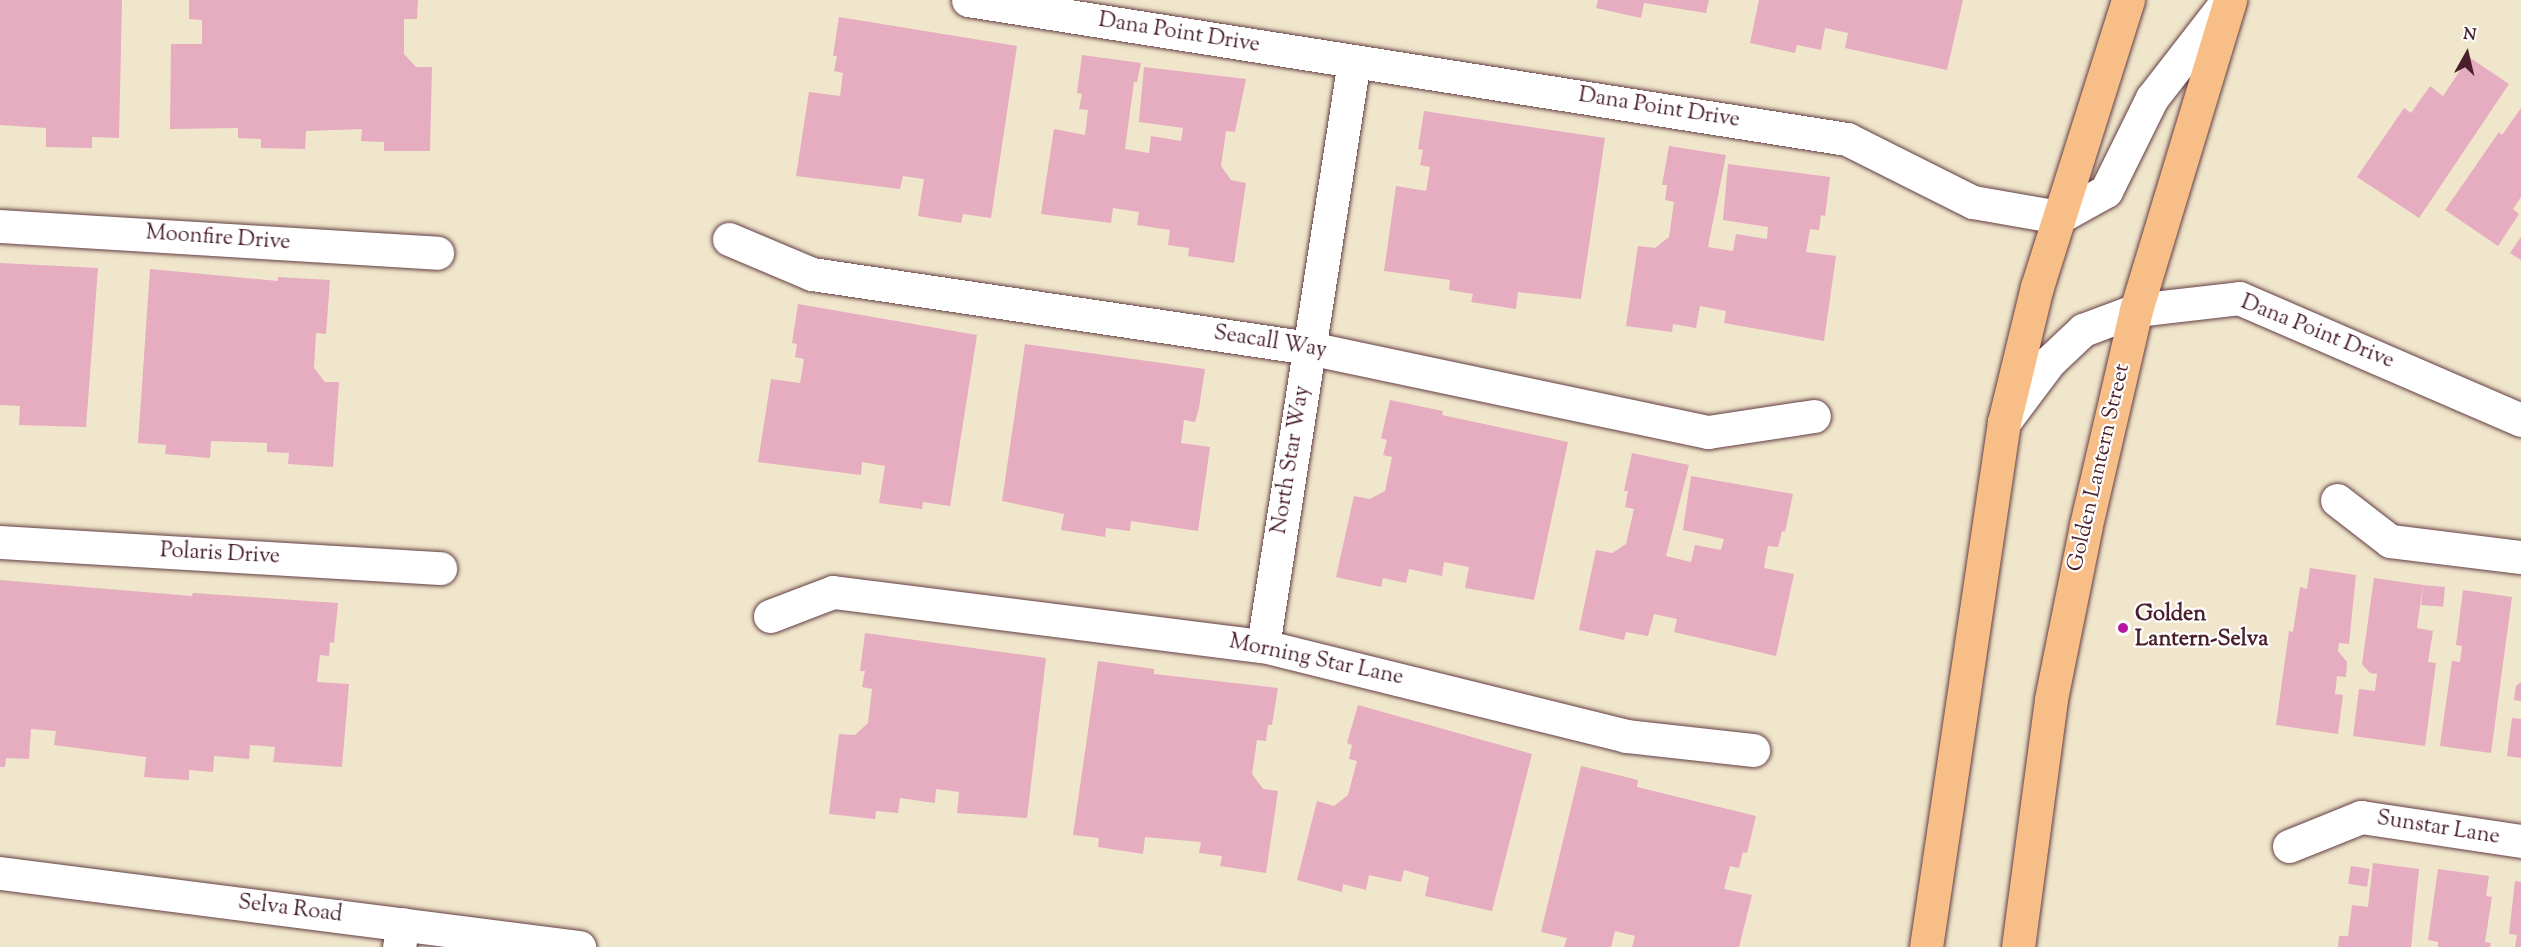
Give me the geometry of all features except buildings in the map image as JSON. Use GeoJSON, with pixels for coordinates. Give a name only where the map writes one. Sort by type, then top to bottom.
{"type":"FeatureCollection","features":[{"type":"Feature","properties":{"kind":"main road"},"geometry":{"type":"LineString","coordinates":[[1926,947],[2004,422],[2059,218],[2128,0]]}},
{"type":"Feature","properties":{"kind":"main road","name":"Golden Lantern Street"},"geometry":{"type":"LineString","coordinates":[[2018,947],[2052,699],[2086,525],[2136,310],[2229,0]]}},
{"type":"Feature","properties":{"kind":"street"},"geometry":{"type":"LineString","coordinates":[[2059,218],[2106,190],[2152,98],[2229,0]]}},
{"type":"Feature","properties":{"kind":"street","name":"Dana Point Drive"},"geometry":{"type":"LineString","coordinates":[[975,1],[1847,139],[1973,202],[2059,218]]}},
{"type":"Feature","properties":{"kind":"street","name":"North Star Way"},"geometry":{"type":"LineString","coordinates":[[1263,645],[1354,61]]}},
{"type":"Feature","properties":{"kind":"street","name":"Moonfire Drive"},"geometry":{"type":"LineString","coordinates":[[0,226],[437,253]]}},
{"type":"Feature","properties":{"kind":"street","name":"Seacall Way"},"geometry":{"type":"LineString","coordinates":[[729,239],[812,274],[1309,348],[1708,432],[1814,416]]}},
{"type":"Feature","properties":{"kind":"street","name":"Dana Point Drive"},"geometry":{"type":"LineString","coordinates":[[2004,422],[2049,362],[2083,330],[2136,310],[2239,298],[2521,420]]}},
{"type":"Feature","properties":{"kind":"street"},"geometry":{"type":"LineString","coordinates":[[2337,500],[2390,541],[2521,557]]}},
{"type":"Feature","properties":{"kind":"street","name":"Polaris Drive"},"geometry":{"type":"LineString","coordinates":[[0,542],[440,568]]}},
{"type":"Feature","properties":{"kind":"street","name":"Morning Star Lane"},"geometry":{"type":"LineString","coordinates":[[770,615],[833,592],[1263,645],[1626,736],[1753,750]]}},
{"type":"Feature","properties":{"kind":"street","name":"Sunstar Lane"},"geometry":{"type":"LineString","coordinates":[[2289,846],[2361,817],[2521,841]]}},
{"type":"Feature","properties":{"kind":"street","name":"Selva Road"},"geometry":{"type":"LineString","coordinates":[[0,873],[401,935],[579,947]]}},
{"type":"Feature","properties":{"kind":"place","name":"Golden Lantern-Selva"},"geometry":{"type":"Point","coordinates":[2123,628]}}]}
